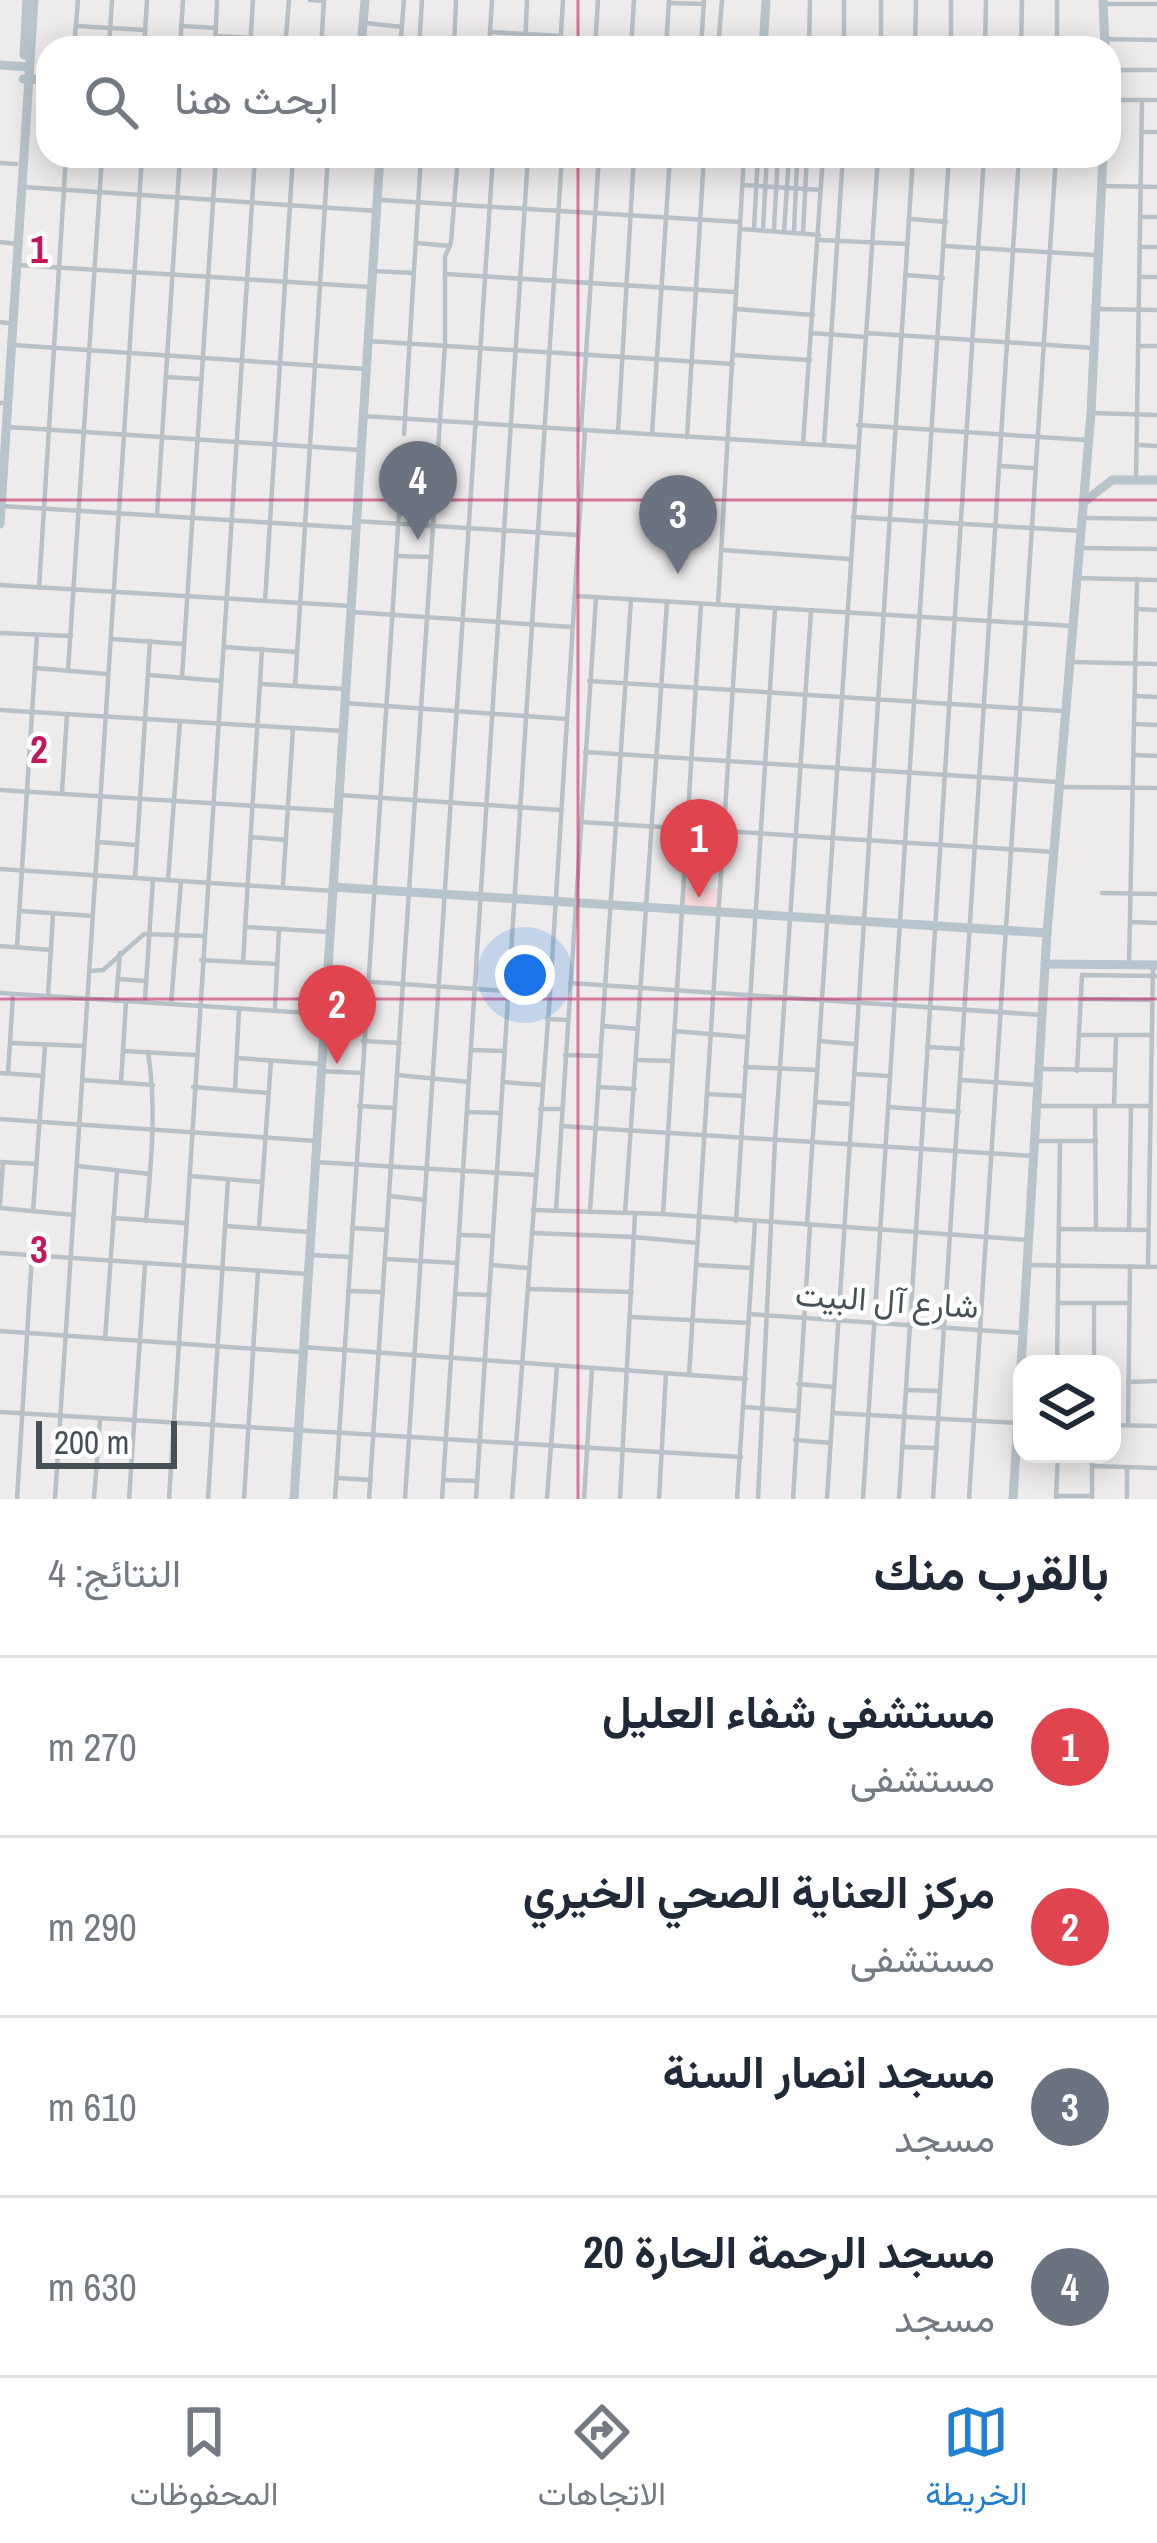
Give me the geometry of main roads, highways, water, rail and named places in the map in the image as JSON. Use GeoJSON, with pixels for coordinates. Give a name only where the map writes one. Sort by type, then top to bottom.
{"type":"FeatureCollection","features":[{"type":"Feature","properties":{"kind":"place","name":"مسجد الرحمة الحارة 20"},"geometry":{"type":"Point","coordinates":[418,540]}},
{"type":"Feature","properties":{"kind":"place","name":"مسجد انصار السنة"},"geometry":{"type":"Point","coordinates":[678,574]}},
{"type":"Feature","properties":{"kind":"place","name":"مستشفى شفاء العليل"},"geometry":{"type":"Point","coordinates":[699,898]}},
{"type":"Feature","properties":{"kind":"place","name":"مركز العناية الصحي الخيري"},"geometry":{"type":"Point","coordinates":[337,1064]}}]}
